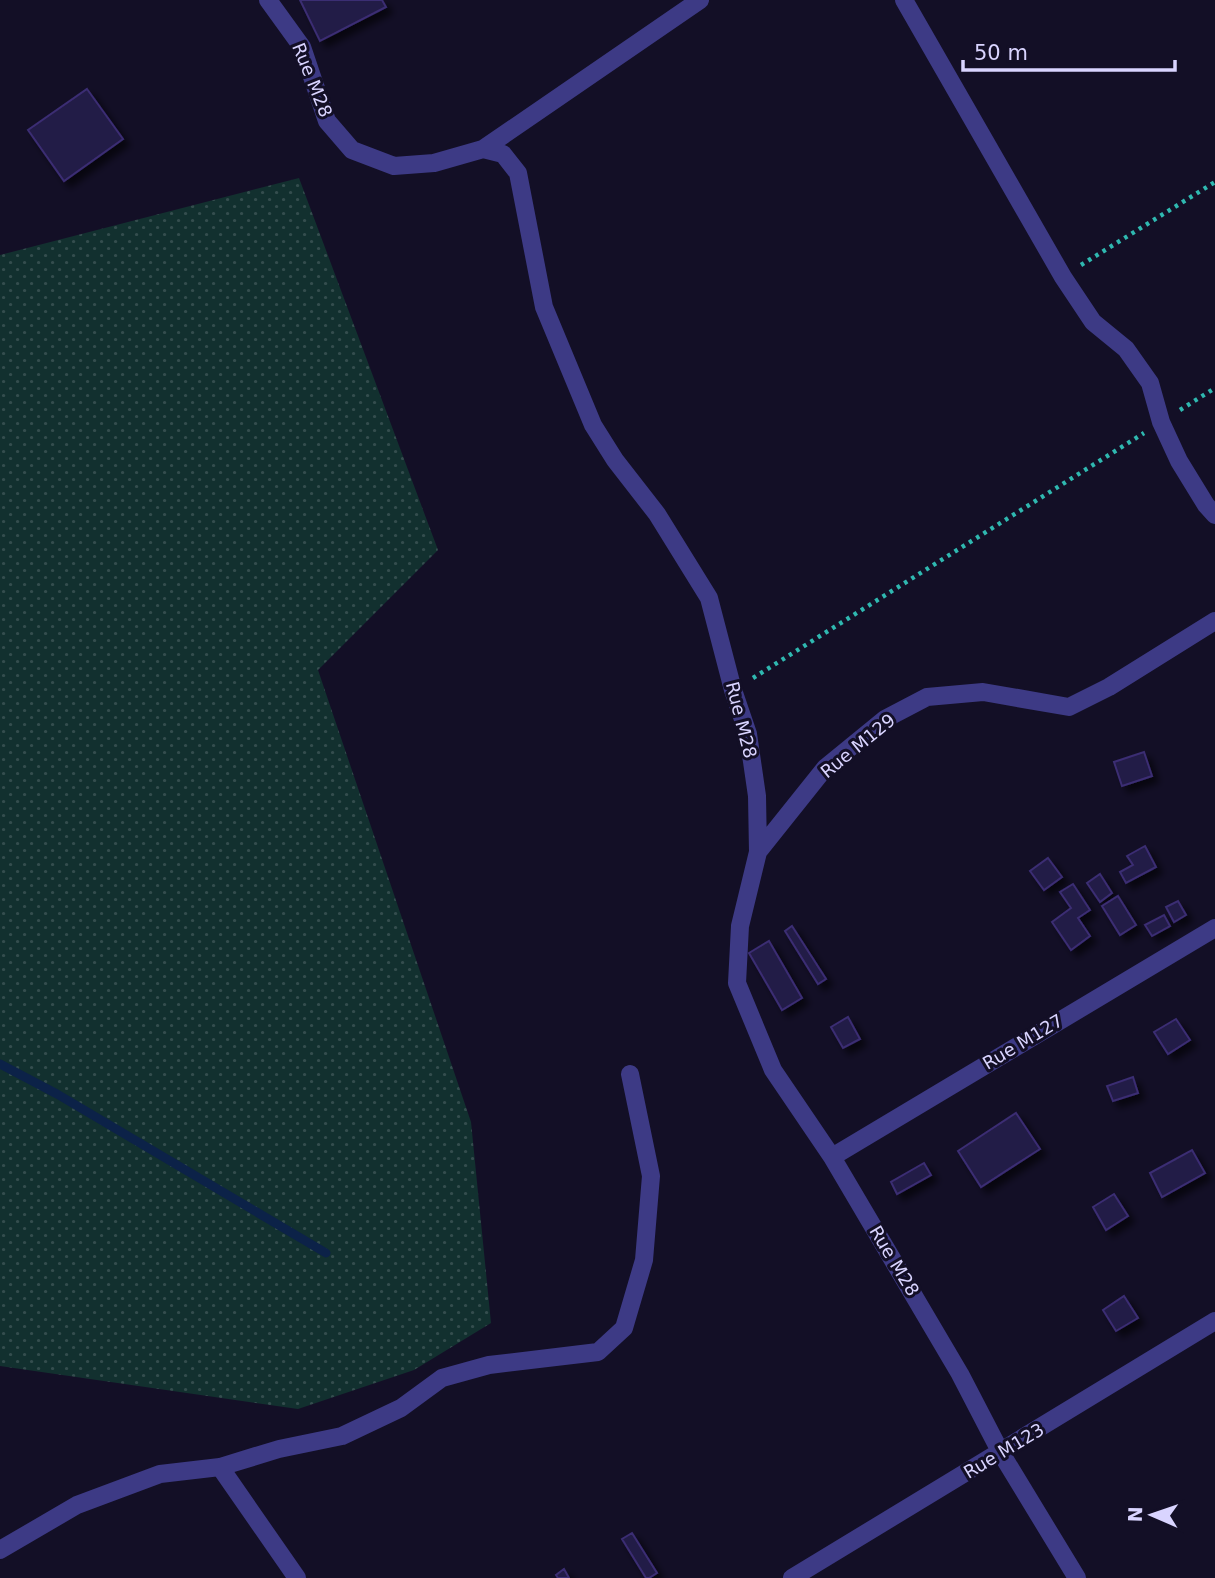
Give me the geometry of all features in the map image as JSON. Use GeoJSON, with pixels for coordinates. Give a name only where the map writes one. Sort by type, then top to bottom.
{"type":"FeatureCollection","features":[{"type":"Feature","properties":{"kind":"street","name":"Rue M28"},"geometry":{"type":"LineString","coordinates":[[268,0],[302,47],[327,121],[352,150],[394,166],[434,163],[483,149],[503,154],[518,173],[544,307],[589,414],[615,460],[657,514],[709,598],[750,747],[757,796],[758,852],[740,926],[737,983],[773,1070],[832,1157],[960,1374],[1001,1453],[1077,1578]]}},
{"type":"Feature","properties":{"kind":"street"},"geometry":{"type":"LineString","coordinates":[[483,149],[700,0]]}},
{"type":"Feature","properties":{"kind":"street"},"geometry":{"type":"LineString","coordinates":[[904,0],[1062,277],[1093,322],[1126,349],[1150,383],[1161,422],[1179,461],[1206,505],[1215,514]]}},
{"type":"Feature","properties":{"kind":"street","name":"Rue M129"},"geometry":{"type":"LineString","coordinates":[[758,852],[825,768],[886,719],[927,696],[983,692],[1069,707],[1109,687],[1215,621]]}},
{"type":"Feature","properties":{"kind":"street","name":"Rue M127"},"geometry":{"type":"LineString","coordinates":[[832,1157],[1215,928]]}},
{"type":"Feature","properties":{"kind":"street"},"geometry":{"type":"LineString","coordinates":[[0,1550],[77,1505],[160,1474],[220,1467],[279,1449],[342,1436],[401,1408],[442,1378],[489,1365],[598,1352],[624,1328],[644,1260],[651,1176],[630,1074]]}},
{"type":"Feature","properties":{"kind":"street","name":"Rue M123"},"geometry":{"type":"LineString","coordinates":[[792,1578],[1215,1321]]}},
{"type":"Feature","properties":{"kind":"street"},"geometry":{"type":"LineString","coordinates":[[220,1467],[297,1578]]}},
{"type":"Feature","properties":{"kind":"path"},"geometry":{"type":"LineString","coordinates":[[1062,277],[1215,182]]}},
{"type":"Feature","properties":{"kind":"path"},"geometry":{"type":"LineString","coordinates":[[733,690],[1215,388]]}},
{"type":"Feature","properties":{"kind":"green space"},"geometry":{"type":"Polygon","coordinates":[[[299,178],[438,550],[318,670],[471,1122],[491,1323],[414,1370],[298,1409],[0,1366],[0,255],[299,178]]]}},
{"type":"Feature","properties":{"kind":"building"},"geometry":{"type":"Polygon","coordinates":[[[300,0],[382,0],[386,7],[320,41],[300,0]]]}},
{"type":"Feature","properties":{"kind":"building"},"geometry":{"type":"Polygon","coordinates":[[[87,89],[123,139],[64,181],[28,130],[87,89]]]}},
{"type":"Feature","properties":{"kind":"building"},"geometry":{"type":"Polygon","coordinates":[[[1144,752],[1152,776],[1122,786],[1114,762],[1144,752]]]}},
{"type":"Feature","properties":{"kind":"building"},"geometry":{"type":"Polygon","coordinates":[[[1145,846],[1156,867],[1126,883],[1120,872],[1133,865],[1127,856],[1145,846]]]}},
{"type":"Feature","properties":{"kind":"building"},"geometry":{"type":"Polygon","coordinates":[[[1048,858],[1062,877],[1044,890],[1030,871],[1048,858]]]}},
{"type":"Feature","properties":{"kind":"building"},"geometry":{"type":"Polygon","coordinates":[[[1100,874],[1112,893],[1100,902],[1087,883],[1100,874]]]}},
{"type":"Feature","properties":{"kind":"building"},"geometry":{"type":"Polygon","coordinates":[[[1073,884],[1090,910],[1078,918],[1090,936],[1071,950],[1052,922],[1071,908],[1060,892],[1073,884]]]}},
{"type":"Feature","properties":{"kind":"building"},"geometry":{"type":"Polygon","coordinates":[[[1118,896],[1136,925],[1120,935],[1102,906],[1118,896]]]}},
{"type":"Feature","properties":{"kind":"building"},"geometry":{"type":"Polygon","coordinates":[[[1178,901],[1186,915],[1174,922],[1166,907],[1178,901]]]}},
{"type":"Feature","properties":{"kind":"building"},"geometry":{"type":"Polygon","coordinates":[[[1164,915],[1170,926],[1152,936],[1145,925],[1164,915]]]}},
{"type":"Feature","properties":{"kind":"building"},"geometry":{"type":"Polygon","coordinates":[[[792,926],[826,979],[818,984],[785,931],[792,926]]]}},
{"type":"Feature","properties":{"kind":"building"},"geometry":{"type":"Polygon","coordinates":[[[769,941],[802,998],[782,1010],[749,953],[769,941]]]}},
{"type":"Feature","properties":{"kind":"building"},"geometry":{"type":"Polygon","coordinates":[[[848,1017],[860,1039],[843,1048],[831,1027],[848,1017]]]}},
{"type":"Feature","properties":{"kind":"building"},"geometry":{"type":"Polygon","coordinates":[[[1176,1019],[1190,1040],[1168,1054],[1154,1032],[1176,1019]]]}},
{"type":"Feature","properties":{"kind":"building"},"geometry":{"type":"Polygon","coordinates":[[[1133,1077],[1138,1093],[1113,1101],[1107,1086],[1133,1077]]]}},
{"type":"Feature","properties":{"kind":"building"},"geometry":{"type":"Polygon","coordinates":[[[1016,1113],[1040,1149],[981,1187],[958,1151],[1016,1113]]]}},
{"type":"Feature","properties":{"kind":"building"},"geometry":{"type":"Polygon","coordinates":[[[1192,1150],[1205,1173],[1162,1197],[1150,1173],[1192,1150]]]}},
{"type":"Feature","properties":{"kind":"building"},"geometry":{"type":"Polygon","coordinates":[[[924,1163],[931,1175],[897,1194],[891,1182],[924,1163]]]}},
{"type":"Feature","properties":{"kind":"building"},"geometry":{"type":"Polygon","coordinates":[[[1114,1194],[1128,1216],[1106,1230],[1093,1207],[1114,1194]]]}},
{"type":"Feature","properties":{"kind":"building"},"geometry":{"type":"Polygon","coordinates":[[[1124,1296],[1138,1318],[1116,1331],[1103,1310],[1124,1296]]]}},
{"type":"Feature","properties":{"kind":"building"},"geometry":{"type":"Polygon","coordinates":[[[632,1533],[657,1573],[649,1578],[646,1578],[622,1539],[632,1533]]]}},
{"type":"Feature","properties":{"kind":"building"},"geometry":{"type":"Polygon","coordinates":[[[564,1569],[569,1578],[558,1578],[556,1575],[564,1569]]]}},
{"type":"Feature","properties":{"kind":"waterway"},"geometry":{"type":"LineString","coordinates":[[0,1064],[57,1094],[326,1253]]}}]}
